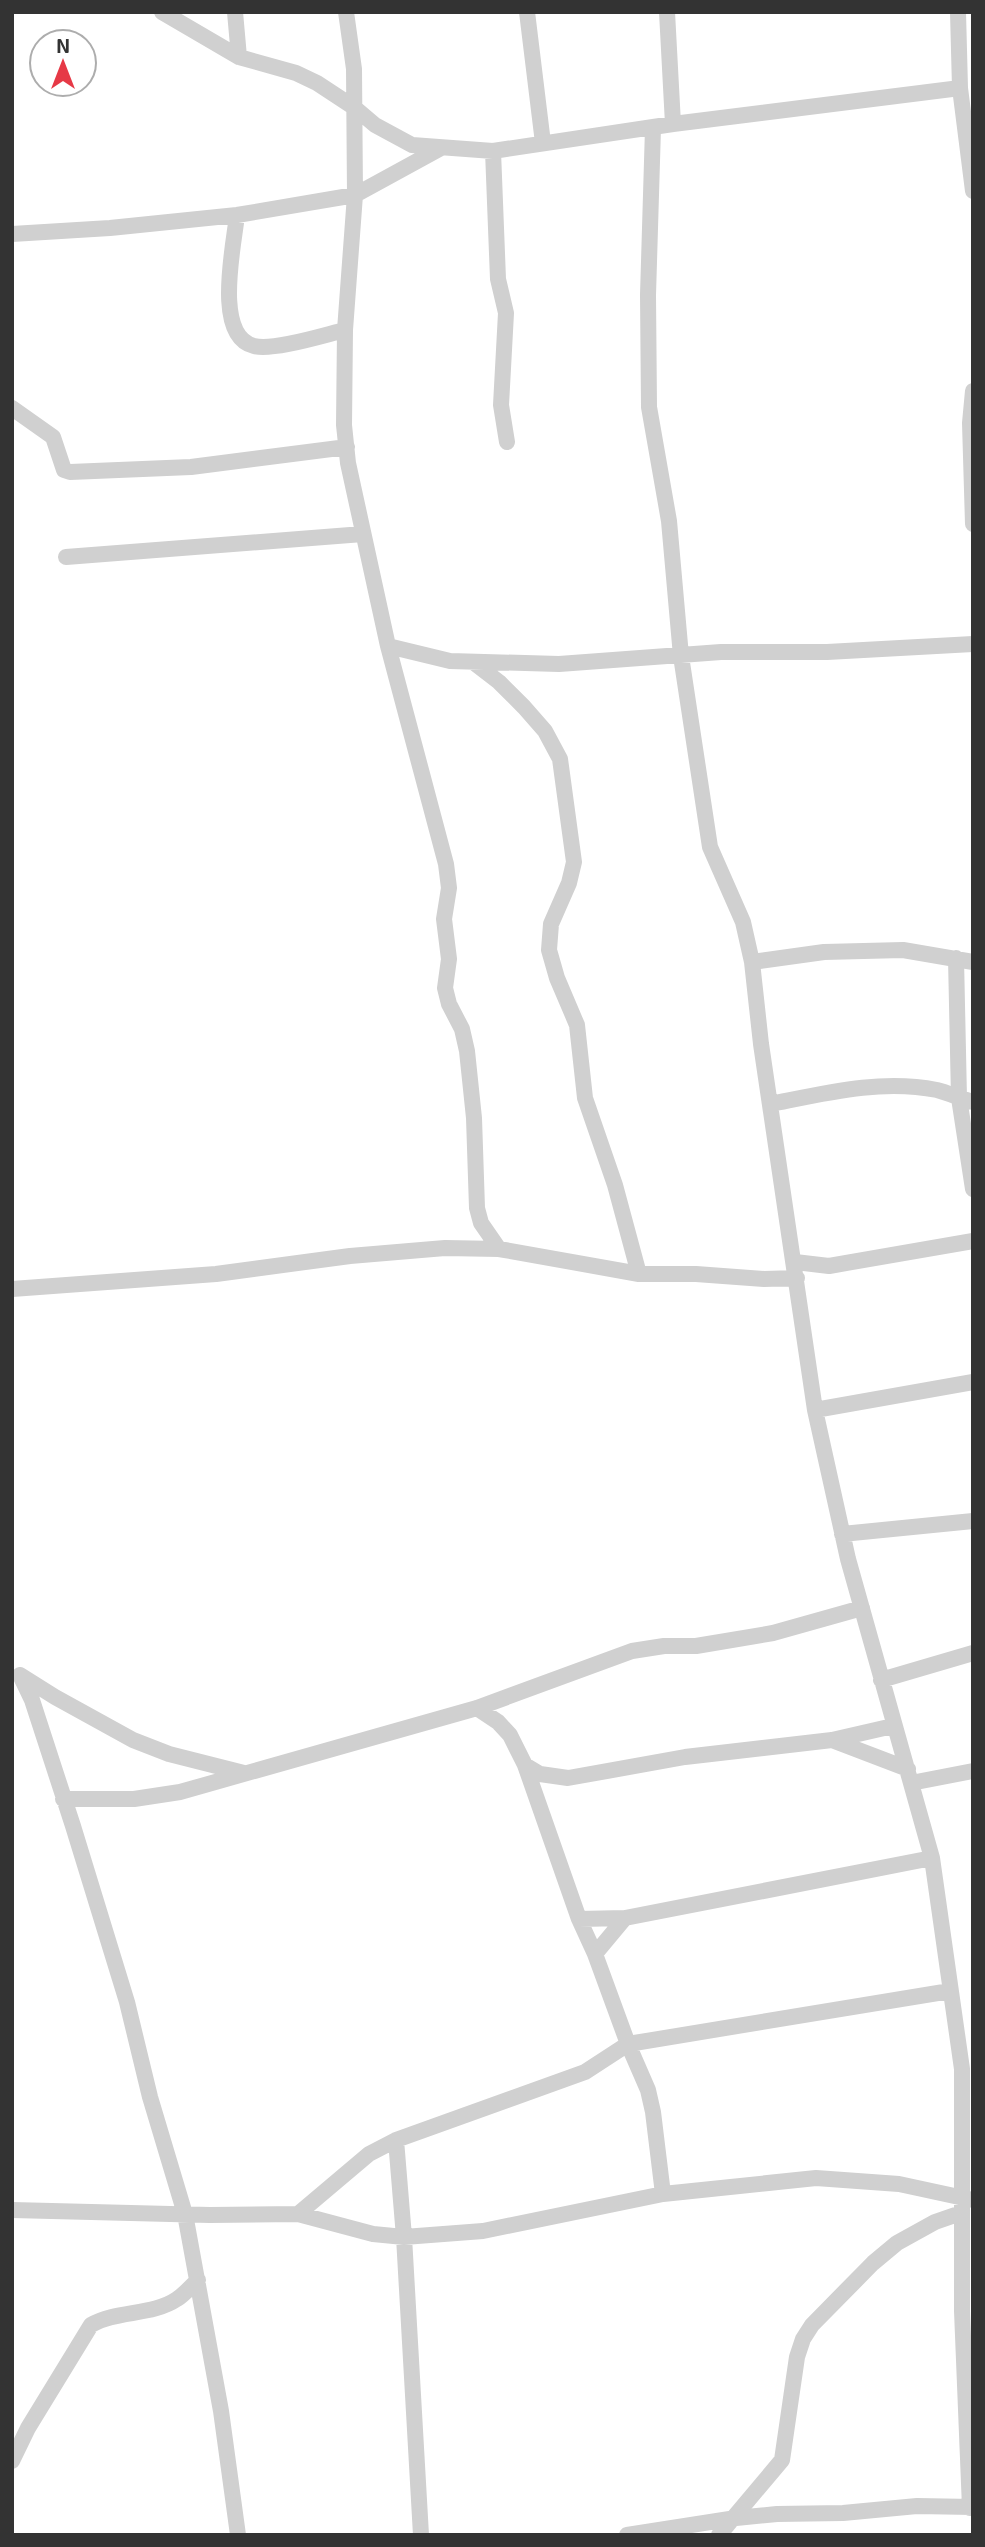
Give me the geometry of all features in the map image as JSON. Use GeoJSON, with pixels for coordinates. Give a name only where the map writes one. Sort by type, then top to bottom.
{"type":"FeatureCollection","features":[{"type":"Feature","properties":{"kind":"street"},"geometry":{"type":"LineString","coordinates":[[162,12],[239,57],[296,73],[317,83],[375,125],[412,145],[441,148],[494,151],[673,124],[960,88]]}},
{"type":"Feature","properties":{"kind":"street"},"geometry":{"type":"LineString","coordinates":[[235,12],[239,57]]}},
{"type":"Feature","properties":{"kind":"street"},"geometry":{"type":"LineString","coordinates":[[346,12],[354,69],[355,108],[355,195],[345,330],[344,425],[348,463],[388,646],[446,863],[449,888],[444,919],[449,958],[445,988],[449,1004],[462,1029],[467,1051],[474,1118],[477,1208],[481,1223],[499,1249]]}},
{"type":"Feature","properties":{"kind":"street"},"geometry":{"type":"LineString","coordinates":[[527,12],[543,143]]}},
{"type":"Feature","properties":{"kind":"street"},"geometry":{"type":"LineString","coordinates":[[667,12],[673,124]]}},
{"type":"Feature","properties":{"kind":"street"},"geometry":{"type":"LineString","coordinates":[[958,12],[960,88],[973,191]]}},
{"type":"Feature","properties":{"kind":"street"},"geometry":{"type":"LineString","coordinates":[[627,2535],[777,2514],[843,2513],[917,2506],[972,2507],[962,2311],[968,2069],[950,1991],[932,1858],[910,1776],[893,1727],[842,1535],[815,1410],[761,1044],[752,962],[743,922],[710,847],[681,656],[669,521],[649,407],[648,295],[653,128]]}},
{"type":"Feature","properties":{"kind":"street"},"geometry":{"type":"LineString","coordinates":[[12,234],[110,228],[237,215],[355,195],[441,148]]}},
{"type":"Feature","properties":{"kind":"street"},"geometry":{"type":"LineString","coordinates":[[494,151],[498,279],[506,313],[502,405],[507,442]]}},
{"type":"Feature","properties":{"kind":"street"},"geometry":{"type":"LineString","coordinates":[[237,215],[229,315],[241,340],[254,346],[271,346],[345,330]]}},
{"type":"Feature","properties":{"kind":"street"},"geometry":{"type":"LineString","coordinates":[[973,391],[970,423],[973,524]]}},
{"type":"Feature","properties":{"kind":"street"},"geometry":{"type":"LineString","coordinates":[[12,408],[53,437],[64,470],[71,472],[191,467],[347,447]]}},
{"type":"Feature","properties":{"kind":"street"},"geometry":{"type":"LineString","coordinates":[[66,556],[363,534]]}},
{"type":"Feature","properties":{"kind":"street"},"geometry":{"type":"LineString","coordinates":[[388,646],[422,656],[473,662],[559,664],[722,652],[828,652],[973,644]]}},
{"type":"Feature","properties":{"kind":"street"},"geometry":{"type":"LineString","coordinates":[[473,662],[499,682],[524,707],[545,732],[560,759],[574,862],[569,883],[551,924],[549,950],[557,978],[577,1025],[585,1098],[615,1185],[639,1274]]}},
{"type":"Feature","properties":{"kind":"street"},"geometry":{"type":"LineString","coordinates":[[752,962],[824,952],[870,950],[903,950],[973,962]]}},
{"type":"Feature","properties":{"kind":"street"},"geometry":{"type":"LineString","coordinates":[[956,958],[973,1189]]}},
{"type":"Feature","properties":{"kind":"street"},"geometry":{"type":"LineString","coordinates":[[771,1104],[844,1089],[881,1086],[916,1087],[940,1091],[966,1100]]}},
{"type":"Feature","properties":{"kind":"street"},"geometry":{"type":"LineString","coordinates":[[12,1289],[216,1274],[350,1256],[445,1248],[499,1249],[639,1274],[696,1274],[764,1279],[796,1270],[973,1241]]}},
{"type":"Feature","properties":{"kind":"street"},"geometry":{"type":"LineString","coordinates":[[815,1410],[973,1382]]}},
{"type":"Feature","properties":{"kind":"street"},"geometry":{"type":"LineString","coordinates":[[842,1535],[973,1521]]}},
{"type":"Feature","properties":{"kind":"street"},"geometry":{"type":"LineString","coordinates":[[63,1799],[134,1799],[180,1792],[477,1709],[632,1651],[664,1646],[696,1646],[773,1633],[862,1608]]}},
{"type":"Feature","properties":{"kind":"street"},"geometry":{"type":"LineString","coordinates":[[881,1680],[973,1653]]}},
{"type":"Feature","properties":{"kind":"street"},"geometry":{"type":"LineString","coordinates":[[16,1671],[55,1697],[133,1740],[169,1754],[244,1773]]}},
{"type":"Feature","properties":{"kind":"street"},"geometry":{"type":"LineString","coordinates":[[16,1671],[32,1700],[73,1826],[127,2002],[150,2097],[186,2214],[221,2411],[236,2534]]}},
{"type":"Feature","properties":{"kind":"street"},"geometry":{"type":"LineString","coordinates":[[477,1709],[498,1722],[510,1735],[525,1765],[579,1919],[639,2068],[653,2112],[663,2194]]}},
{"type":"Feature","properties":{"kind":"street"},"geometry":{"type":"LineString","coordinates":[[525,1765],[540,1774],[568,1778],[685,1757],[832,1740],[893,1727]]}},
{"type":"Feature","properties":{"kind":"street"},"geometry":{"type":"LineString","coordinates":[[832,1740],[910,1776],[973,1771]]}},
{"type":"Feature","properties":{"kind":"street"},"geometry":{"type":"LineString","coordinates":[[73,1826],[87,1800]]}},
{"type":"Feature","properties":{"kind":"street"},"geometry":{"type":"LineString","coordinates":[[579,1919],[625,1918],[932,1858]]}},
{"type":"Feature","properties":{"kind":"street"},"geometry":{"type":"LineString","coordinates":[[595,1954],[625,1918]]}},
{"type":"Feature","properties":{"kind":"street"},"geometry":{"type":"LineString","coordinates":[[298,2214],[369,2154],[396,2140],[585,2072],[628,2044],[950,1991]]}},
{"type":"Feature","properties":{"kind":"street"},"geometry":{"type":"LineString","coordinates":[[396,2140],[421,2535]]}},
{"type":"Feature","properties":{"kind":"street"},"geometry":{"type":"LineString","coordinates":[[12,2210],[298,2214],[373,2234],[404,2237],[483,2231],[663,2194],[816,2178],[899,2184],[965,2203]]}},
{"type":"Feature","properties":{"kind":"street"},"geometry":{"type":"LineString","coordinates":[[161,2214],[180,2192]]}},
{"type":"Feature","properties":{"kind":"street"},"geometry":{"type":"LineString","coordinates":[[719,2535],[782,2460],[797,2357],[803,2339],[812,2325],[873,2263],[897,2243],[965,2203]]}},
{"type":"Feature","properties":{"kind":"street"},"geometry":{"type":"LineString","coordinates":[[12,2461],[28,2428],[91,2325],[101,2319],[164,2306],[179,2298],[198,2280]]}}]}
